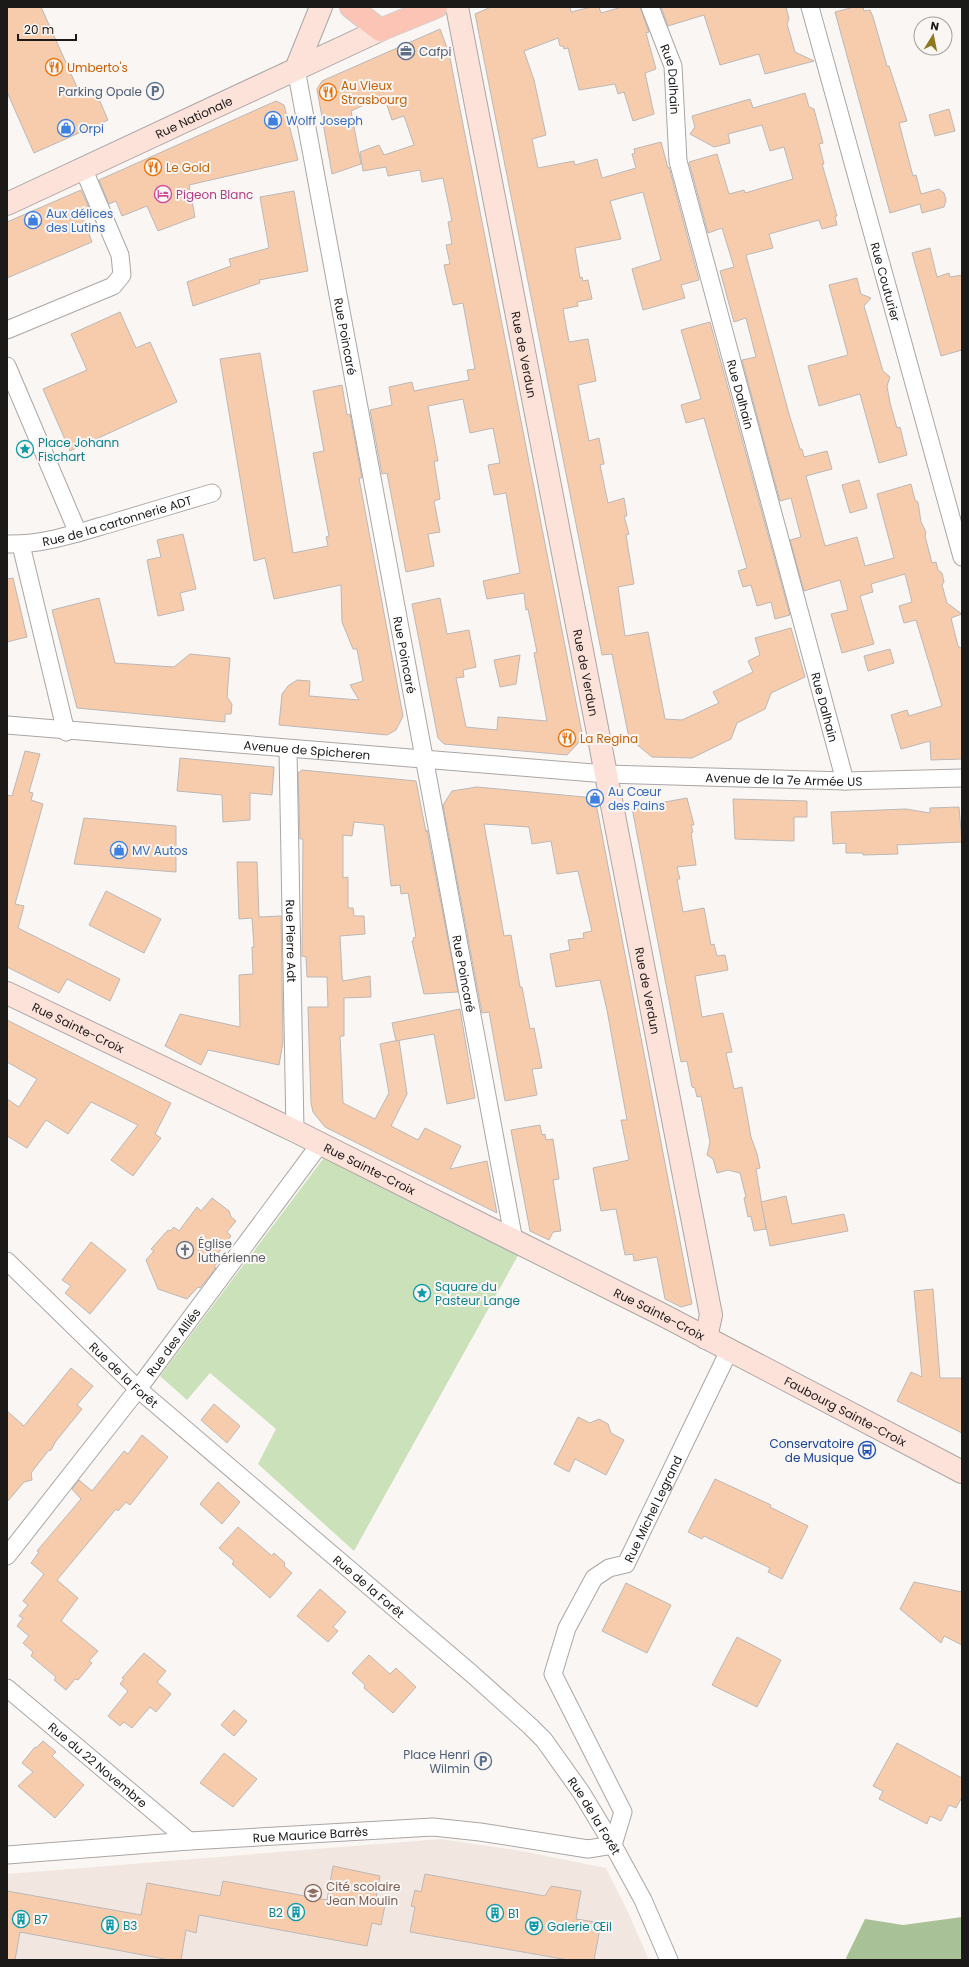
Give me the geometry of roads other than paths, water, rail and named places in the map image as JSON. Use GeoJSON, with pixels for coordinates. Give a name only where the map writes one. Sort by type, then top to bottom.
{"type":"FeatureCollection","features":[{"type":"Feature","properties":{"kind":"main road"},"geometry":{"type":"LineString","coordinates":[[296,69],[322,7]]}},
{"type":"Feature","properties":{"kind":"main road"},"geometry":{"type":"LineString","coordinates":[[351,7],[380,30]]}},
{"type":"Feature","properties":{"kind":"main road","name":"Rue Nationale"},"geometry":{"type":"LineString","coordinates":[[7,204],[380,30],[436,7]]}},
{"type":"Feature","properties":{"kind":"main road","name":"Rue de Verdun"},"geometry":{"type":"LineString","coordinates":[[457,7],[711,1315],[706,1338]]}},
{"type":"Feature","properties":{"kind":"main road","name":"Rue Sainte-Croix"},"geometry":{"type":"LineString","coordinates":[[7,993],[320,1144],[661,1314],[729,1351]]}},
{"type":"Feature","properties":{"kind":"main road","name":"Faubourg Sainte-Croix"},"geometry":{"type":"LineString","coordinates":[[729,1351],[962,1472]]}},
{"type":"Feature","properties":{"kind":"street","name":"Rue Dalhain"},"geometry":{"type":"LineString","coordinates":[[650,7],[673,66],[678,161],[845,781]]}},
{"type":"Feature","properties":{"kind":"street","name":"Rue Couturier"},"geometry":{"type":"LineString","coordinates":[[810,7],[962,557]]}},
{"type":"Feature","properties":{"kind":"street","name":"Rue Poincaré"},"geometry":{"type":"LineString","coordinates":[[296,69],[426,760],[514,1241]]}},
{"type":"Feature","properties":{"kind":"street"},"geometry":{"type":"LineString","coordinates":[[7,330],[113,286],[122,275],[120,255],[83,168]]}},
{"type":"Feature","properties":{"kind":"street","name":"Rue de la cartonnerie ADT"},"geometry":{"type":"LineString","coordinates":[[7,366],[78,533]]}},
{"type":"Feature","properties":{"kind":"street","name":"Rue de la cartonnerie ADT"},"geometry":{"type":"LineString","coordinates":[[66,732],[14,544],[78,533],[212,493]]}},
{"type":"Feature","properties":{"kind":"street","name":"Avenue de Spicheren"},"geometry":{"type":"LineString","coordinates":[[7,726],[288,750],[606,774]]}},
{"type":"Feature","properties":{"kind":"street","name":"Rue Pierre Adt"},"geometry":{"type":"LineString","coordinates":[[288,750],[295,1132]]}},
{"type":"Feature","properties":{"kind":"street","name":"Avenue de la 7e Armée US"},"geometry":{"type":"LineString","coordinates":[[606,774],[845,781],[962,778]]}},
{"type":"Feature","properties":{"kind":"street","name":"Rue des Alliés"},"geometry":{"type":"LineString","coordinates":[[7,1556],[138,1389],[320,1144]]}},
{"type":"Feature","properties":{"kind":"street","name":"Rue de la Forêt"},"geometry":{"type":"LineString","coordinates":[[7,1261],[138,1389],[472,1674],[544,1740],[581,1792],[613,1845],[643,1900],[669,1960]]}},
{"type":"Feature","properties":{"kind":"street","name":"Rue Michel Legrand"},"geometry":{"type":"LineString","coordinates":[[613,1845],[623,1812],[553,1674],[567,1628],[594,1578],[609,1568],[626,1564],[729,1351]]}},
{"type":"Feature","properties":{"kind":"street","name":"Rue du 22 Novembre"},"geometry":{"type":"LineString","coordinates":[[7,1688],[189,1841]]}},
{"type":"Feature","properties":{"kind":"street","name":"Rue Maurice Barrès"},"geometry":{"type":"LineString","coordinates":[[7,1855],[189,1841],[433,1827],[480,1832],[588,1849],[613,1845]]}},
{"type":"Feature","properties":{"kind":"place","name":"Cafpi"},"geometry":{"type":"Point","coordinates":[406,51]}},
{"type":"Feature","properties":{"kind":"place","name":"Umberto's"},"geometry":{"type":"Point","coordinates":[54,67]}},
{"type":"Feature","properties":{"kind":"place","name":"Parking Opale"},"geometry":{"type":"Point","coordinates":[155,91]}},
{"type":"Feature","properties":{"kind":"place","name":"Au Vieux Strasbourg"},"geometry":{"type":"Point","coordinates":[328,92]}},
{"type":"Feature","properties":{"kind":"place","name":"Wolff Joseph"},"geometry":{"type":"Point","coordinates":[273,120]}},
{"type":"Feature","properties":{"kind":"place","name":"Orpi"},"geometry":{"type":"Point","coordinates":[66,128]}},
{"type":"Feature","properties":{"kind":"place","name":"Le Gold"},"geometry":{"type":"Point","coordinates":[153,167]}},
{"type":"Feature","properties":{"kind":"place","name":"Pigeon Blanc"},"geometry":{"type":"Point","coordinates":[163,194]}},
{"type":"Feature","properties":{"kind":"place","name":"Aux délices des Lutins"},"geometry":{"type":"Point","coordinates":[33,220]}},
{"type":"Feature","properties":{"kind":"place","name":"Place Johann Fischart"},"geometry":{"type":"Point","coordinates":[25,449]}},
{"type":"Feature","properties":{"kind":"place","name":"La Regina"},"geometry":{"type":"Point","coordinates":[567,738]}},
{"type":"Feature","properties":{"kind":"place","name":"Au Cœur des Pains"},"geometry":{"type":"Point","coordinates":[595,798]}},
{"type":"Feature","properties":{"kind":"place","name":"MV Autos"},"geometry":{"type":"Point","coordinates":[119,850]}},
{"type":"Feature","properties":{"kind":"place","name":"Église luthérienne"},"geometry":{"type":"Point","coordinates":[185,1250]}},
{"type":"Feature","properties":{"kind":"place","name":"Square du Pasteur Lange"},"geometry":{"type":"Point","coordinates":[422,1293]}},
{"type":"Feature","properties":{"kind":"place","name":"Conservatoire de Musique"},"geometry":{"type":"Point","coordinates":[867,1450]}},
{"type":"Feature","properties":{"kind":"place","name":"Place Henri Wilmin"},"geometry":{"type":"Point","coordinates":[483,1761]}},
{"type":"Feature","properties":{"kind":"place","name":"Cité scolaire Jean Moulin"},"geometry":{"type":"Point","coordinates":[313,1893]}},
{"type":"Feature","properties":{"kind":"place","name":"B2"},"geometry":{"type":"Point","coordinates":[296,1912]}},
{"type":"Feature","properties":{"kind":"place","name":"B1"},"geometry":{"type":"Point","coordinates":[495,1913]}},
{"type":"Feature","properties":{"kind":"place","name":"B7"},"geometry":{"type":"Point","coordinates":[21,1919]}},
{"type":"Feature","properties":{"kind":"place","name":"B3"},"geometry":{"type":"Point","coordinates":[110,1925]}},
{"type":"Feature","properties":{"kind":"place","name":"Galerie Œil"},"geometry":{"type":"Point","coordinates":[534,1926]}}]}
